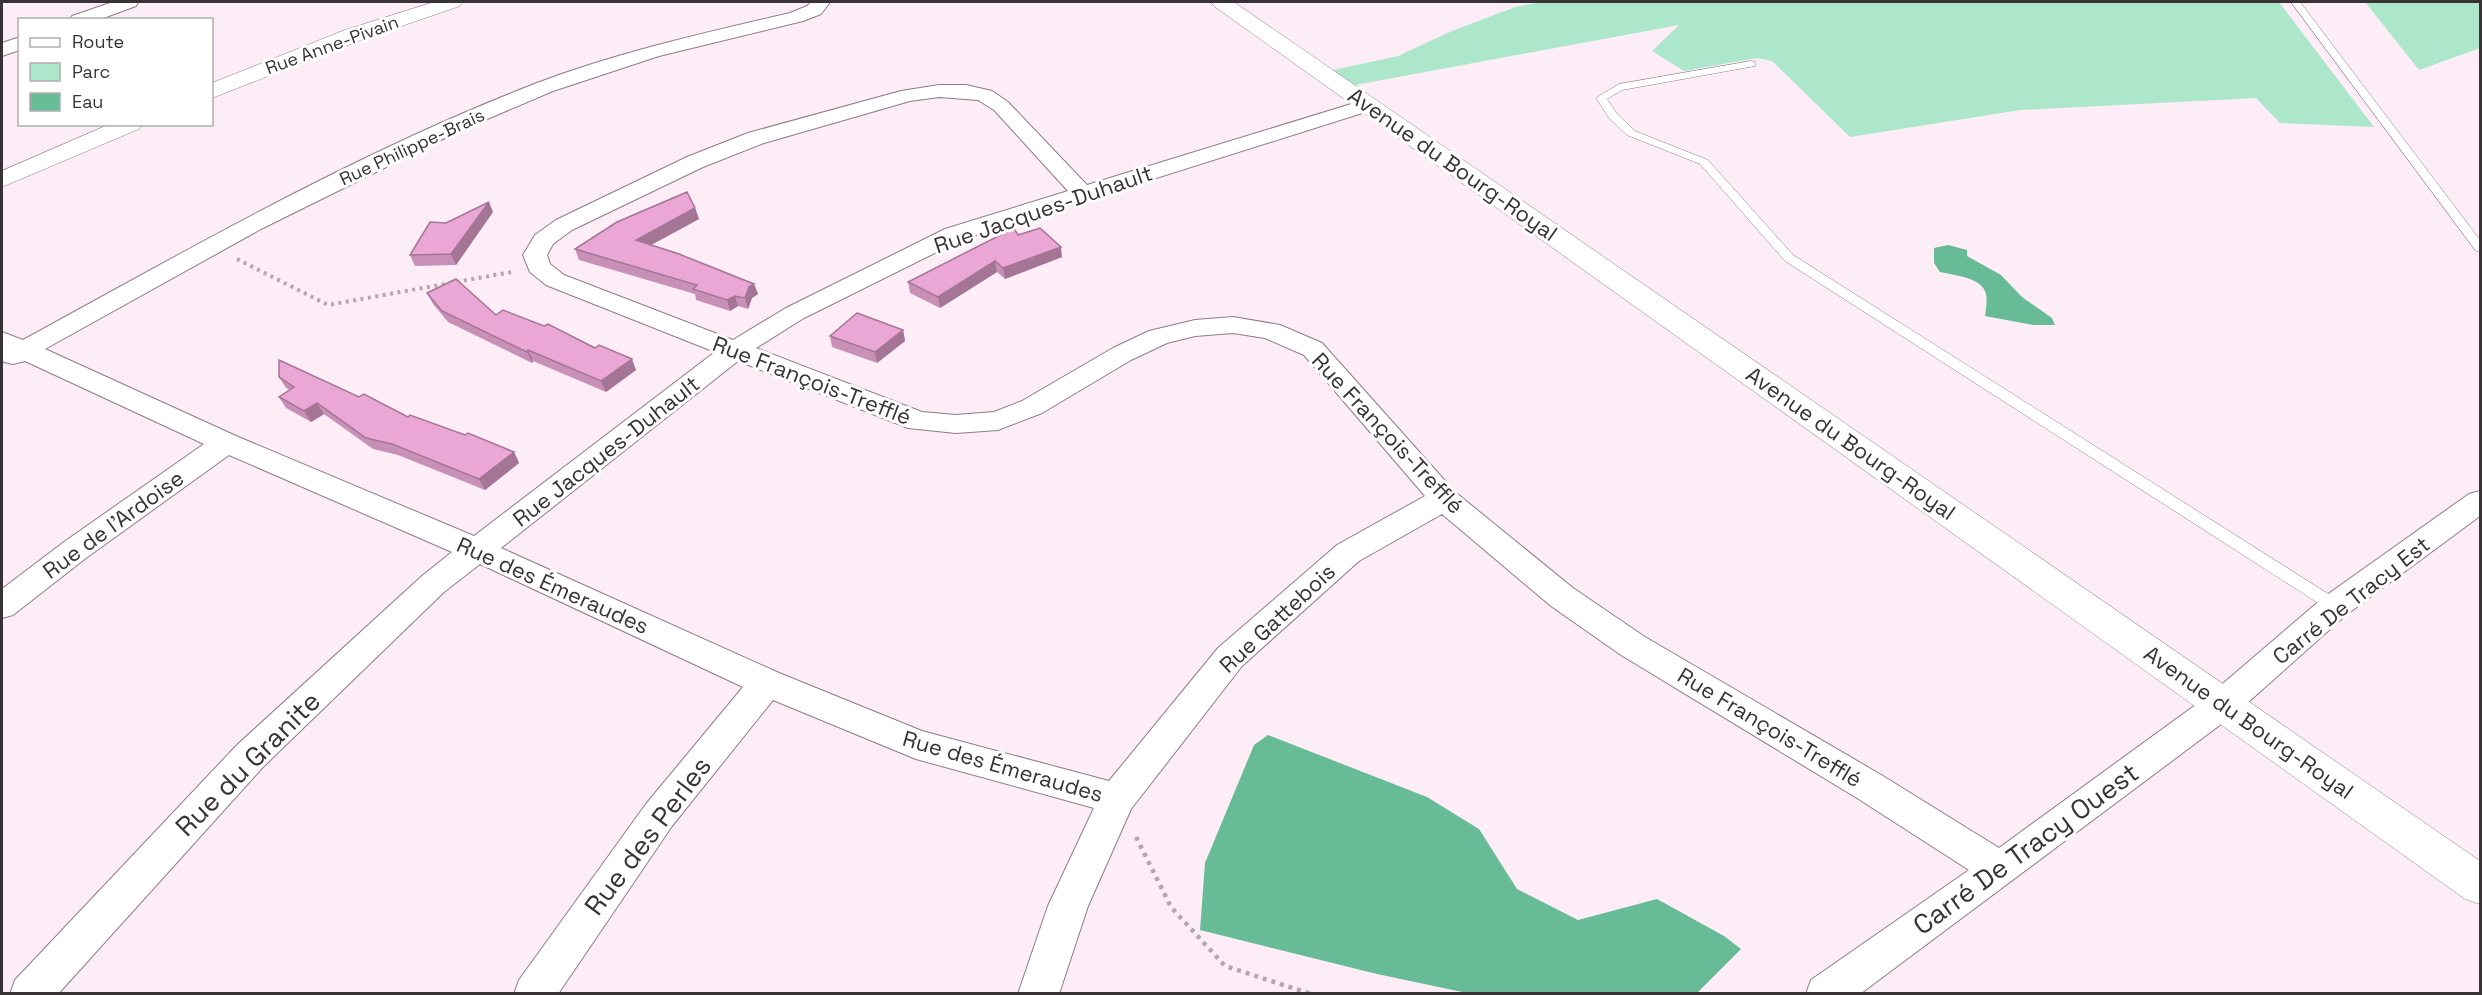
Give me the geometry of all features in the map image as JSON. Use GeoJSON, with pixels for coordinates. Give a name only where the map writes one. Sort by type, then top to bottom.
{"type":"FeatureCollection","features":[{"type":"Feature","properties":{"kind":"street"},"geometry":{"type":"LineString","coordinates":[[85,18],[129,2]]}},
{"type":"Feature","properties":{"kind":"street","name":"Rue Anne-Pivain"},"geometry":{"type":"LineString","coordinates":[[213,91],[353,35],[453,2]]}},
{"type":"Feature","properties":{"kind":"street","name":"Rue Philippe-Brais"},"geometry":{"type":"LineString","coordinates":[[9,351],[449,127],[546,87],[652,52],[796,17],[814,10],[821,2]]}},
{"type":"Feature","properties":{"kind":"street","name":"Avenue du Bourg-Royal"},"geometry":{"type":"LineString","coordinates":[[1221,2],[2481,885]]}},
{"type":"Feature","properties":{"kind":"street"},"geometry":{"type":"LineString","coordinates":[[2,50],[18,44]]}},
{"type":"Feature","properties":{"kind":"street"},"geometry":{"type":"LineString","coordinates":[[539,267],[535,255],[544,240],[564,225],[695,162],[756,138],[909,95],[939,91],[966,91],[985,95],[1001,106],[1082,193]]}},
{"type":"Feature","properties":{"kind":"street","name":"Rue Jacques-Duhault"},"geometry":{"type":"LineString","coordinates":[[479,551],[735,350],[795,313],[954,234],[1368,105]]}},
{"type":"Feature","properties":{"kind":"street"},"geometry":{"type":"LineString","coordinates":[[2,180],[126,126]]}},
{"type":"Feature","properties":{"kind":"street","name":"Rue François-Trefflé"},"geometry":{"type":"LineString","coordinates":[[539,267],[555,280],[918,421],[956,424],[998,421],[1032,407],[1122,354],[1158,337],[1194,328],[1233,325],[1271,331],[1313,349],[1444,500],[1562,597],[1633,646],[1870,787],[2000,869]]}},
{"type":"Feature","properties":{"kind":"street","name":"Rue des Émeraudes"},"geometry":{"type":"LineString","coordinates":[[9,351],[479,551],[767,683],[916,744],[1117,799]]}},
{"type":"Feature","properties":{"kind":"street","name":"Rue de l'Ardoise"},"geometry":{"type":"LineString","coordinates":[[2,606],[75,550],[225,443]]}},
{"type":"Feature","properties":{"kind":"street","name":"Rue Gattebois"},"geometry":{"type":"LineString","coordinates":[[1038,993],[1068,906],[1117,799],[1230,657],[1348,553],[1444,500]]}},
{"type":"Feature","properties":{"kind":"street","name":"Carré De Tracy Est"},"geometry":{"type":"LineString","coordinates":[[2224,703],[2335,606],[2481,501]]}},
{"type":"Feature","properties":{"kind":"street","name":"Rue du Granite"},"geometry":{"type":"LineString","coordinates":[[30,993],[250,756],[434,584],[479,551]]}},
{"type":"Feature","properties":{"kind":"street","name":"Rue des Perles"},"geometry":{"type":"LineString","coordinates":[[534,993],[659,814],[767,683]]}},
{"type":"Feature","properties":{"kind":"street","name":"Carré De Tracy Ouest"},"geometry":{"type":"LineString","coordinates":[[1826,993],[2000,869],[2224,703]]}},
{"type":"Feature","properties":{"kind":"lane"},"geometry":{"type":"LineString","coordinates":[[2296,2],[2481,248]]}},
{"type":"Feature","properties":{"kind":"lane"},"geometry":{"type":"LineString","coordinates":[[1751,64],[1619,87],[1602,98],[1613,116],[1631,133],[1704,162],[1789,258],[2335,606]]}},
{"type":"Feature","properties":{"kind":"path"},"geometry":{"type":"LineString","coordinates":[[212,247],[328,305],[539,267]]}},
{"type":"Feature","properties":{"kind":"path"},"geometry":{"type":"LineString","coordinates":[[1117,799],[1171,907],[1225,966],[1311,993]]}},
{"type":"Feature","properties":{"kind":"green space"},"geometry":{"type":"Polygon","coordinates":[[[1541,2],[2279,2],[2374,127],[2280,123],[2256,98],[2020,110],[1850,137],[1772,61],[1757,58],[1684,71],[1652,51],[1679,25],[1350,86],[1333,70],[1398,56],[1452,31],[1515,7],[1541,2]]]}},
{"type":"Feature","properties":{"kind":"green space"},"geometry":{"type":"Polygon","coordinates":[[[2365,2],[2480,2],[2480,48],[2419,70],[2365,2]]]}},
{"type":"Feature","properties":{"kind":"water"},"geometry":{"type":"Polygon","coordinates":[[[1948,245],[1967,250],[1967,256],[2001,275],[2022,297],[2052,318],[2055,325],[2033,325],[1985,316],[1986,296],[1982,286],[1965,277],[1940,272],[1934,263],[1934,248],[1948,245]]]}},
{"type":"Feature","properties":{"kind":"water"},"geometry":{"type":"Polygon","coordinates":[[[1268,735],[1427,797],[1479,829],[1517,889],[1578,920],[1657,899],[1724,936],[1741,949],[1697,993],[1467,993],[1377,974],[1200,930],[1205,863],[1254,745],[1268,735]]]}},
{"type":"Feature","properties":{"kind":"building"},"geometry":{"type":"Polygon","coordinates":[[[687,192],[695,208],[636,240],[679,254],[754,284],[749,287],[745,298],[735,296],[727,300],[693,289],[697,285],[575,249],[617,222],[687,192]]]}},
{"type":"Feature","properties":{"kind":"building"},"geometry":{"type":"Polygon","coordinates":[[[489,202],[451,254],[410,255],[430,222],[446,223],[489,202]]]}},
{"type":"Feature","properties":{"kind":"building"},"geometry":{"type":"Polygon","coordinates":[[[1014,228],[1018,235],[1040,228],[1061,247],[1003,268],[995,261],[938,297],[908,282],[1014,228]]]}},
{"type":"Feature","properties":{"kind":"building"},"geometry":{"type":"Polygon","coordinates":[[[456,279],[496,315],[503,310],[544,326],[548,324],[595,348],[599,345],[632,359],[601,381],[528,350],[527,352],[442,311],[427,293],[456,279]]]}},
{"type":"Feature","properties":{"kind":"building"},"geometry":{"type":"Polygon","coordinates":[[[857,313],[903,330],[875,352],[830,336],[857,313]]]}},
{"type":"Feature","properties":{"kind":"building"},"geometry":{"type":"Polygon","coordinates":[[[279,360],[359,397],[364,394],[408,417],[410,415],[465,435],[468,433],[514,452],[479,479],[392,444],[366,438],[317,403],[304,411],[279,397],[294,387],[279,377],[279,360]]]}}]}
